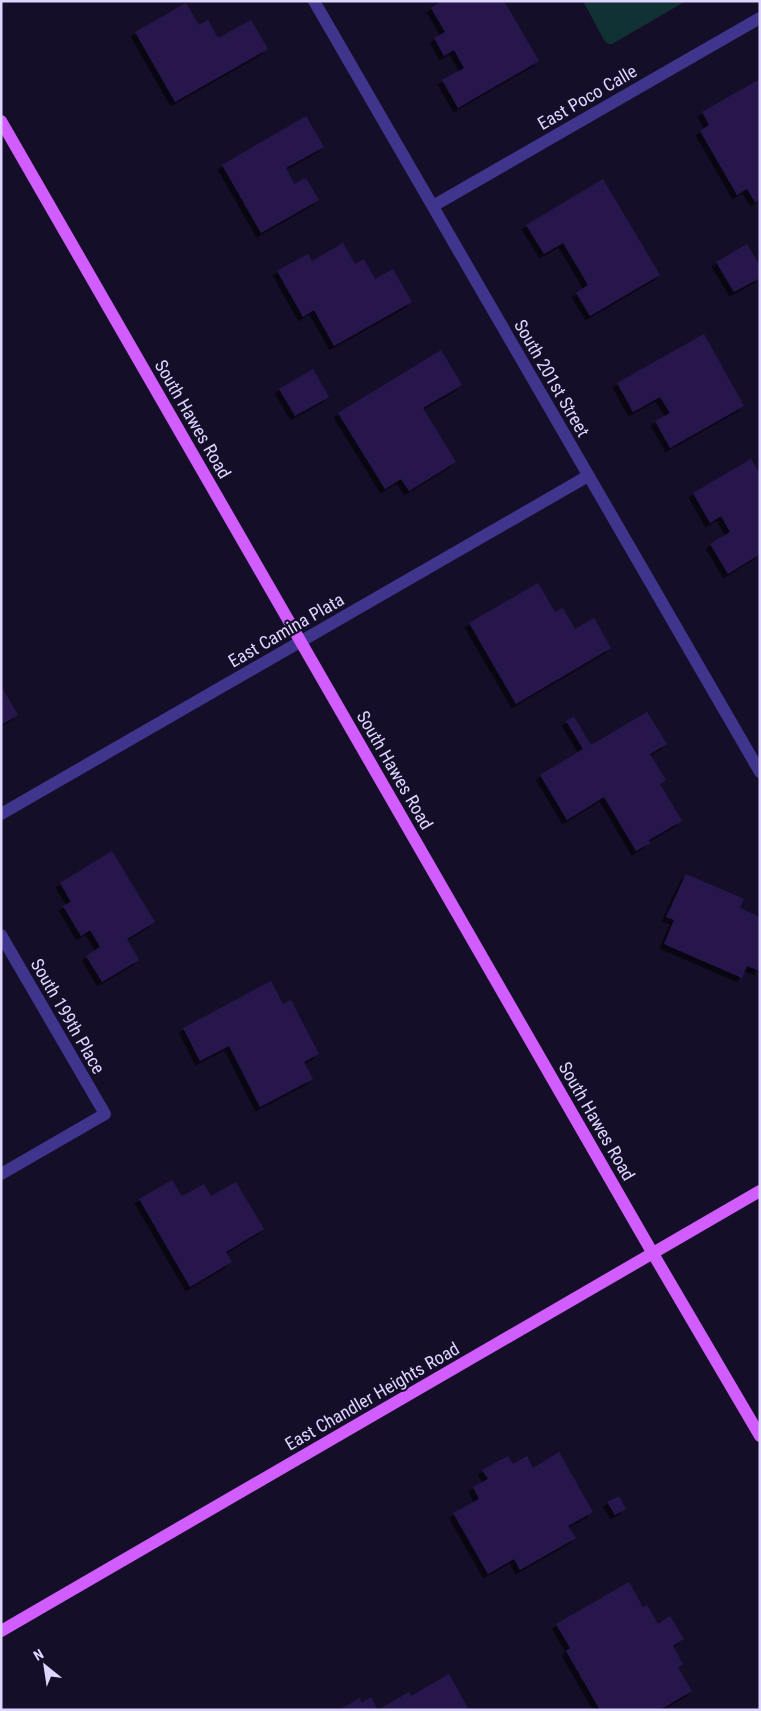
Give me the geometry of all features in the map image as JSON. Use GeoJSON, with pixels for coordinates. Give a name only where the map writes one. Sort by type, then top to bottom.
{"type":"FeatureCollection","features":[{"type":"Feature","properties":{"kind":"main road","name":"South Hawes Road"},"geometry":{"type":"LineString","coordinates":[[1,121],[652,1252],[760,1436]]}},
{"type":"Feature","properties":{"kind":"main road","name":"East Chandler Heights Road"},"geometry":{"type":"LineString","coordinates":[[1,1631],[760,1191]]}},
{"type":"Feature","properties":{"kind":"street","name":"South 201st Street"},"geometry":{"type":"LineString","coordinates":[[314,1],[760,772]]}},
{"type":"Feature","properties":{"kind":"street","name":"East Poco Calle"},"geometry":{"type":"LineString","coordinates":[[432,206],[760,18]]}},
{"type":"Feature","properties":{"kind":"street","name":"East Camina Plata"},"geometry":{"type":"LineString","coordinates":[[1,814],[588,476]]}},
{"type":"Feature","properties":{"kind":"street","name":"South 199th Place"},"geometry":{"type":"LineString","coordinates":[[1,935],[105,1114],[1,1174]]}},
{"type":"Feature","properties":{"kind":"green space"},"geometry":{"type":"Polygon","coordinates":[[[583,1],[686,1],[612,44],[608,44],[583,1]]]}},
{"type":"Feature","properties":{"kind":"building"},"geometry":{"type":"Polygon","coordinates":[[[442,1],[504,1],[539,61],[458,108],[442,80],[464,68],[454,50],[444,56],[434,38],[445,32],[431,8],[442,1]]]}},
{"type":"Feature","properties":{"kind":"building"},"geometry":{"type":"Polygon","coordinates":[[[186,3],[199,25],[208,20],[218,38],[251,20],[268,49],[175,102],[135,32],[186,3]]]}},
{"type":"Feature","properties":{"kind":"building"},"geometry":{"type":"Polygon","coordinates":[[[760,79],[760,199],[755,202],[747,189],[737,195],[700,131],[709,125],[702,112],[760,79]]]}},
{"type":"Feature","properties":{"kind":"building"},"geometry":{"type":"Polygon","coordinates":[[[306,116],[324,147],[286,168],[294,184],[306,178],[319,200],[261,233],[222,165],[306,116]]]}},
{"type":"Feature","properties":{"kind":"building"},"geometry":{"type":"Polygon","coordinates":[[[603,179],[660,275],[590,316],[576,293],[588,285],[563,243],[544,254],[526,225],[603,179]]]}},
{"type":"Feature","properties":{"kind":"building"},"geometry":{"type":"Polygon","coordinates":[[[343,243],[355,264],[364,259],[375,279],[393,269],[412,302],[334,346],[314,310],[303,317],[277,271],[308,254],[312,261],[343,243]]]}},
{"type":"Feature","properties":{"kind":"building"},"geometry":{"type":"Polygon","coordinates":[[[747,244],[760,266],[760,278],[734,292],[716,262],[747,244]]]}},
{"type":"Feature","properties":{"kind":"building"},"geometry":{"type":"Polygon","coordinates":[[[704,334],[744,406],[670,448],[655,421],[670,413],[660,397],[633,412],[617,383],[704,334]]]}},
{"type":"Feature","properties":{"kind":"building"},"geometry":{"type":"Polygon","coordinates":[[[441,350],[462,385],[423,408],[456,462],[409,491],[401,479],[385,489],[338,413],[441,350]]]}},
{"type":"Feature","properties":{"kind":"building"},"geometry":{"type":"Polygon","coordinates":[[[313,369],[329,397],[295,416],[279,389],[313,369]]]}},
{"type":"Feature","properties":{"kind":"building"},"geometry":{"type":"Polygon","coordinates":[[[751,459],[760,474],[760,554],[728,574],[710,544],[730,532],[721,516],[710,523],[693,493],[751,459]]]}},
{"type":"Feature","properties":{"kind":"building"},"geometry":{"type":"Polygon","coordinates":[[[538,583],[555,612],[563,608],[575,629],[594,618],[611,648],[516,704],[469,623],[538,583]]]}},
{"type":"Feature","properties":{"kind":"building"},"geometry":{"type":"Polygon","coordinates":[[[1,686],[18,715],[1,725],[1,686]]]}},
{"type":"Feature","properties":{"kind":"building"},"geometry":{"type":"Polygon","coordinates":[[[647,712],[667,744],[650,754],[666,780],[660,784],[682,821],[649,840],[650,843],[636,851],[604,797],[567,820],[540,775],[583,749],[566,721],[574,717],[591,745],[647,712]]]}},
{"type":"Feature","properties":{"kind":"building"},"geometry":{"type":"Polygon","coordinates":[[[112,851],[155,922],[127,939],[139,960],[102,982],[86,956],[100,947],[90,930],[81,936],[63,906],[71,902],[60,883],[112,851]]]}},
{"type":"Feature","properties":{"kind":"building"},"geometry":{"type":"Polygon","coordinates":[[[686,874],[744,899],[740,908],[760,917],[760,971],[747,966],[742,978],[664,944],[674,920],[666,917],[686,874]]]}},
{"type":"Feature","properties":{"kind":"building"},"geometry":{"type":"Polygon","coordinates":[[[271,981],[283,1004],[291,1000],[319,1054],[304,1062],[313,1079],[260,1107],[229,1046],[200,1061],[183,1028],[271,981]]]}},
{"type":"Feature","properties":{"kind":"building"},"geometry":{"type":"Polygon","coordinates":[[[172,1180],[182,1196],[204,1184],[211,1196],[236,1182],[264,1229],[226,1252],[232,1262],[190,1287],[139,1199],[172,1180]]]}},
{"type":"Feature","properties":{"kind":"building"},"geometry":{"type":"Polygon","coordinates":[[[559,1452],[593,1512],[568,1526],[576,1538],[520,1570],[514,1559],[488,1574],[453,1513],[479,1499],[473,1487],[488,1479],[482,1470],[508,1456],[513,1464],[527,1456],[533,1468],[559,1452]]]}},
{"type":"Feature","properties":{"kind":"building"},"geometry":{"type":"Polygon","coordinates":[[[619,1496],[626,1509],[615,1515],[607,1502],[619,1496]]]}},
{"type":"Feature","properties":{"kind":"building"},"geometry":{"type":"Polygon","coordinates":[[[629,1582],[643,1607],[647,1605],[658,1624],[670,1616],[684,1639],[673,1646],[683,1664],[678,1668],[692,1691],[660,1710],[600,1710],[566,1651],[570,1648],[556,1624],[629,1582]]]}},
{"type":"Feature","properties":{"kind":"building"},"geometry":{"type":"Polygon","coordinates":[[[449,1674],[469,1710],[378,1710],[409,1692],[411,1696],[449,1674]]]}},
{"type":"Feature","properties":{"kind":"building"},"geometry":{"type":"Polygon","coordinates":[[[371,1697],[378,1710],[339,1710],[360,1698],[362,1703],[371,1697]]]}}]}
